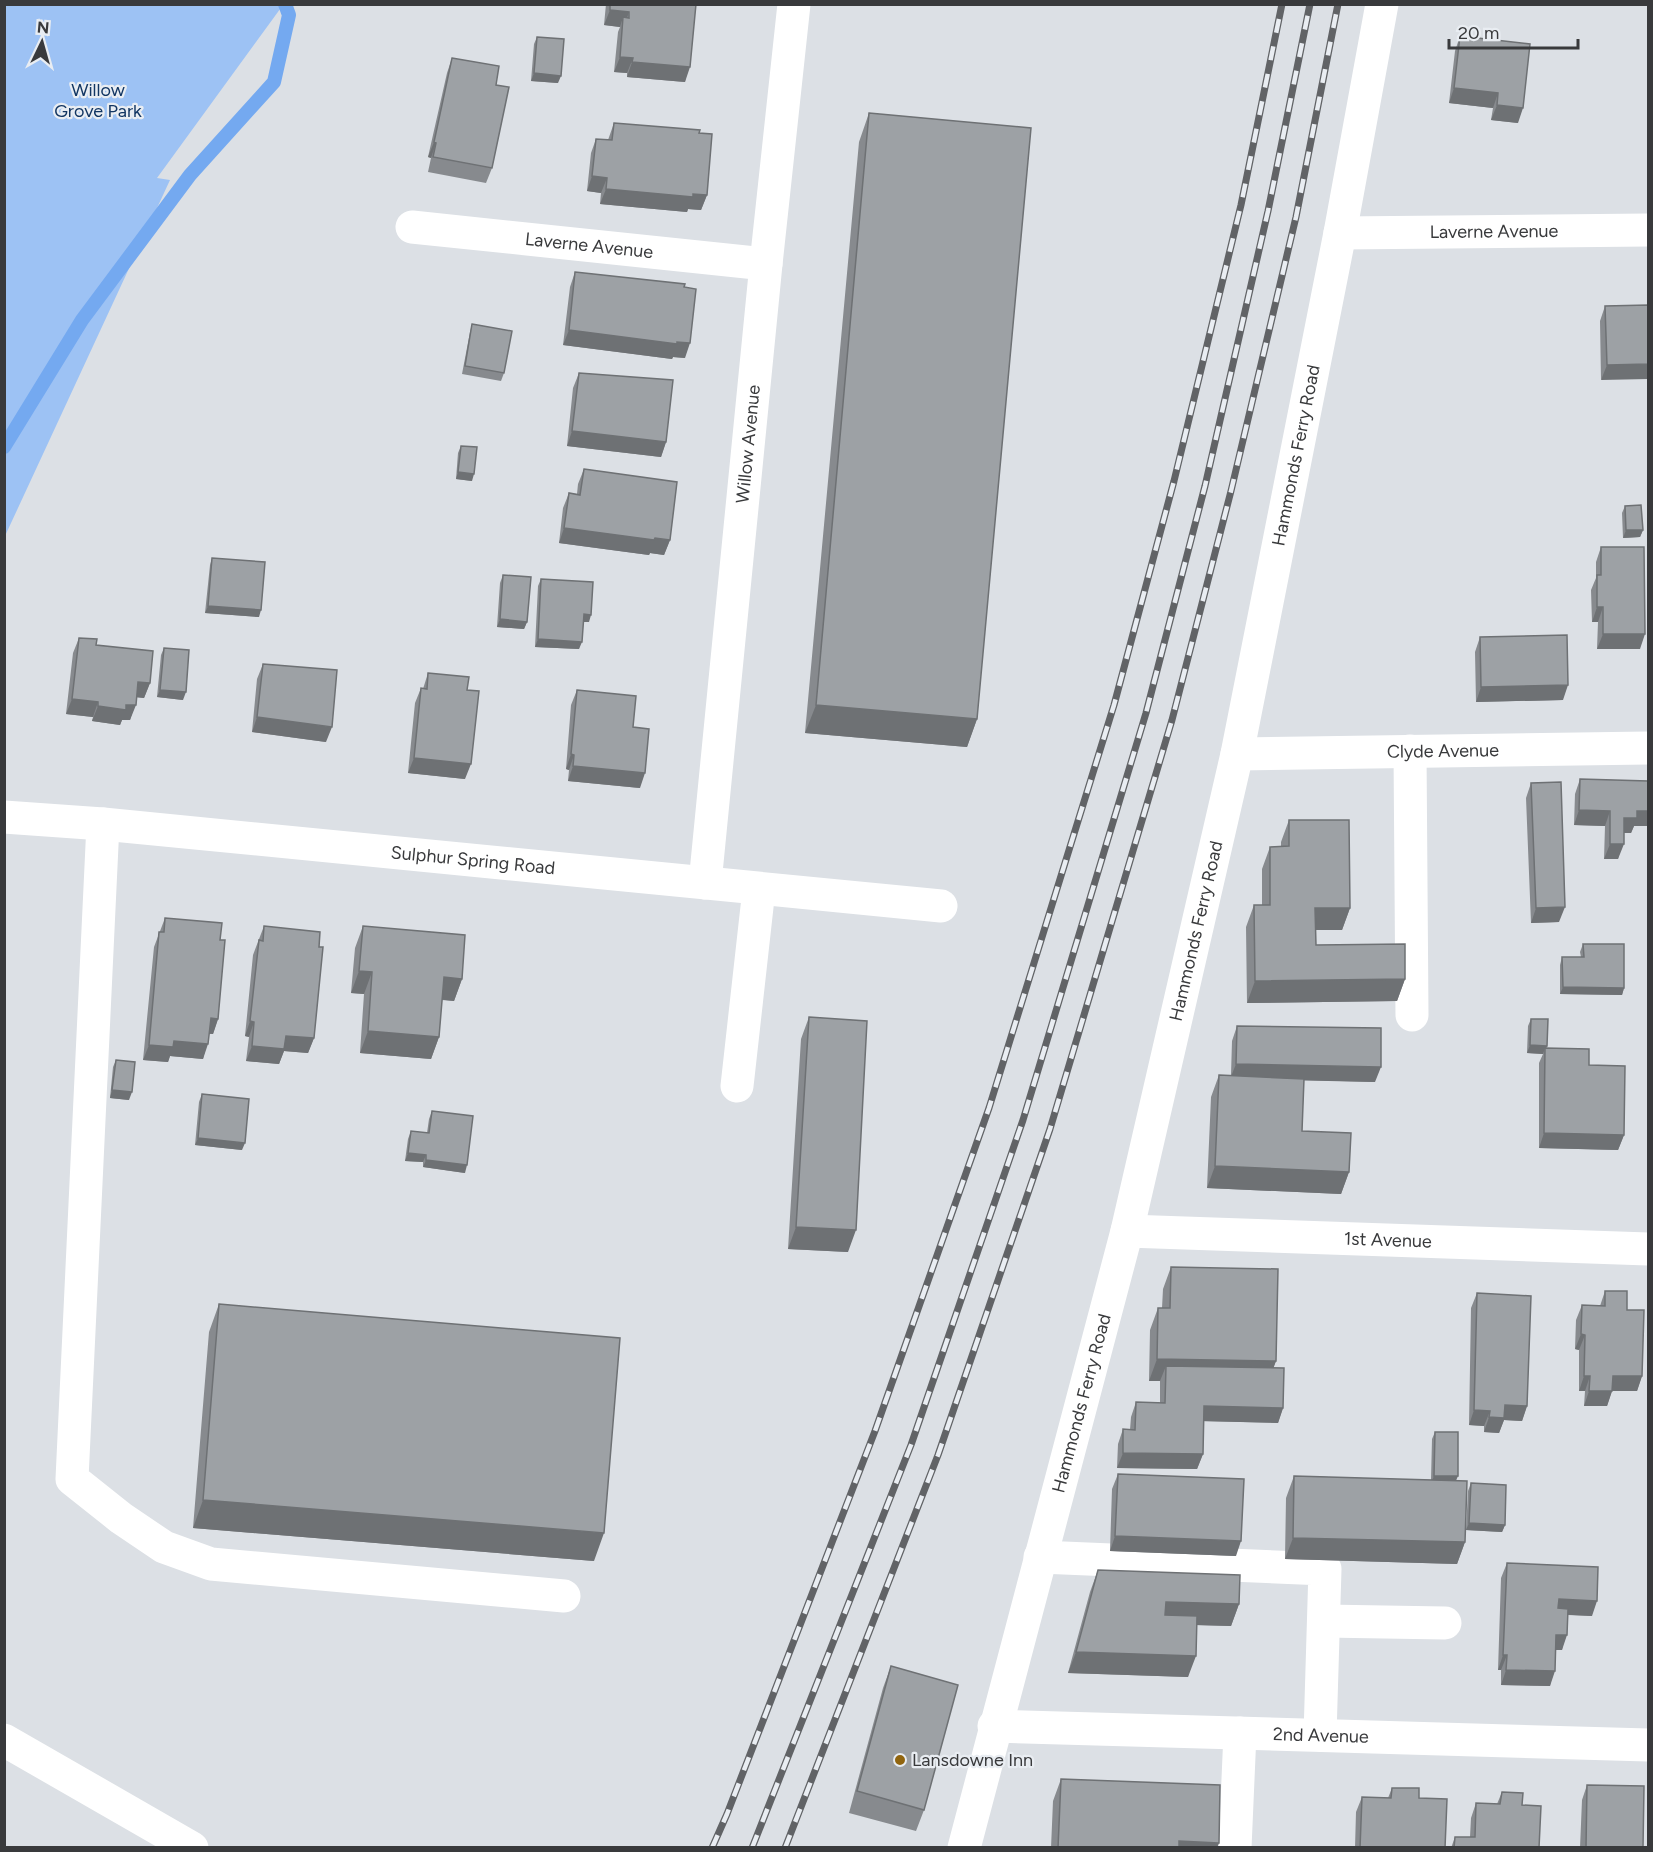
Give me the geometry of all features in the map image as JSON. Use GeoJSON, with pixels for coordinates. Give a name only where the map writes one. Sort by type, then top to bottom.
{"type":"FeatureCollection","features":[{"type":"Feature","properties":{"kind":"street","name":"Willow Avenue"},"geometry":{"type":"LineString","coordinates":[[705,884],[794,4]]}},
{"type":"Feature","properties":{"kind":"street","name":"Hammonds Ferry Road"},"geometry":{"type":"LineString","coordinates":[[964,1848],[994,1726],[1127,1231],[1237,754],[1340,234],[1382,4]]}},
{"type":"Feature","properties":{"kind":"street","name":"Laverne Avenue"},"geometry":{"type":"LineString","coordinates":[[412,227],[766,264]]}},
{"type":"Feature","properties":{"kind":"street","name":"Laverne Avenue"},"geometry":{"type":"LineString","coordinates":[[1340,234],[1648,230]]}},
{"type":"Feature","properties":{"kind":"street","name":"Clyde Avenue"},"geometry":{"type":"LineString","coordinates":[[1237,754],[1648,748]]}},
{"type":"Feature","properties":{"kind":"street"},"geometry":{"type":"LineString","coordinates":[[1410,751],[1412,1015]]}},
{"type":"Feature","properties":{"kind":"street","name":"Sulphur Spring Road"},"geometry":{"type":"LineString","coordinates":[[4,817],[103,824],[941,906]]}},
{"type":"Feature","properties":{"kind":"street"},"geometry":{"type":"LineString","coordinates":[[103,824],[72,1479],[121,1518],[164,1547],[211,1564],[564,1596]]}},
{"type":"Feature","properties":{"kind":"street"},"geometry":{"type":"LineString","coordinates":[[737,1086],[759,889]]}},
{"type":"Feature","properties":{"kind":"street","name":"1st Avenue"},"geometry":{"type":"LineString","coordinates":[[1127,1231],[1648,1249]]}},
{"type":"Feature","properties":{"kind":"street"},"geometry":{"type":"LineString","coordinates":[[1040,1557],[1325,1569],[1320,1735]]}},
{"type":"Feature","properties":{"kind":"street"},"geometry":{"type":"LineString","coordinates":[[1324,1621],[1445,1623]]}},
{"type":"Feature","properties":{"kind":"street","name":"2nd Avenue"},"geometry":{"type":"LineString","coordinates":[[994,1726],[1648,1745]]}},
{"type":"Feature","properties":{"kind":"street"},"geometry":{"type":"LineString","coordinates":[[1235,1848],[1239,1733]]}},
{"type":"Feature","properties":{"kind":"street"},"geometry":{"type":"LineString","coordinates":[[4,1740],[192,1848]]}},
{"type":"Feature","properties":{"kind":"green space","name":"Willow Grove Park"},"geometry":{"type":"Polygon","coordinates":[[[5,4],[283,5],[157,178],[170,180],[5,536],[5,4]]]}},
{"type":"Feature","properties":{"kind":"building"},"geometry":{"type":"Polygon","coordinates":[[[610,4],[696,4],[690,67],[632,62],[633,58],[620,57],[623,17],[629,18],[629,12],[610,10],[610,4]]]}},
{"type":"Feature","properties":{"kind":"building"},"geometry":{"type":"Polygon","coordinates":[[[1460,36],[1530,44],[1523,108],[1497,105],[1498,93],[1454,88],[1460,36]]]}},
{"type":"Feature","properties":{"kind":"building"},"geometry":{"type":"Polygon","coordinates":[[[537,37],[564,39],[561,76],[534,73],[537,37]]]}},
{"type":"Feature","properties":{"kind":"building"},"geometry":{"type":"Polygon","coordinates":[[[452,58],[499,66],[496,85],[509,87],[492,168],[433,157],[436,143],[434,142],[452,58]]]}},
{"type":"Feature","properties":{"kind":"building"},"geometry":{"type":"Polygon","coordinates":[[[869,113],[1031,128],[977,719],[816,705],[869,113]]]}},
{"type":"Feature","properties":{"kind":"building"},"geometry":{"type":"Polygon","coordinates":[[[614,123],[700,130],[699,133],[712,134],[707,195],[693,194],[693,197],[606,189],[607,178],[592,176],[596,139],[612,140],[614,123]]]}},
{"type":"Feature","properties":{"kind":"building"},"geometry":{"type":"Polygon","coordinates":[[[575,272],[685,284],[684,287],[696,289],[690,343],[677,342],[677,344],[569,330],[575,272]]]}},
{"type":"Feature","properties":{"kind":"building"},"geometry":{"type":"Polygon","coordinates":[[[1648,305],[1648,364],[1607,365],[1605,306],[1648,305]]]}},
{"type":"Feature","properties":{"kind":"building"},"geometry":{"type":"Polygon","coordinates":[[[472,324],[512,331],[504,373],[465,366],[472,324]]]}},
{"type":"Feature","properties":{"kind":"building"},"geometry":{"type":"Polygon","coordinates":[[[579,373],[673,380],[666,442],[572,431],[579,373]]]}},
{"type":"Feature","properties":{"kind":"building"},"geometry":{"type":"Polygon","coordinates":[[[461,446],[477,447],[474,474],[458,472],[461,446]]]}},
{"type":"Feature","properties":{"kind":"building"},"geometry":{"type":"Polygon","coordinates":[[[584,469],[677,482],[670,540],[564,528],[569,493],[580,495],[584,469]]]}},
{"type":"Feature","properties":{"kind":"building"},"geometry":{"type":"Polygon","coordinates":[[[1641,505],[1643,530],[1626,530],[1625,506],[1641,505]]]}},
{"type":"Feature","properties":{"kind":"building"},"geometry":{"type":"Polygon","coordinates":[[[1601,547],[1644,547],[1645,634],[1603,634],[1603,607],[1597,607],[1597,575],[1601,575],[1601,547]]]}},
{"type":"Feature","properties":{"kind":"building"},"geometry":{"type":"Polygon","coordinates":[[[212,558],[265,562],[261,610],[208,606],[212,558]]]}},
{"type":"Feature","properties":{"kind":"building"},"geometry":{"type":"Polygon","coordinates":[[[503,575],[531,577],[527,622],[500,619],[503,575]]]}},
{"type":"Feature","properties":{"kind":"building"},"geometry":{"type":"Polygon","coordinates":[[[541,579],[593,582],[591,615],[584,614],[582,642],[538,639],[541,579]]]}},
{"type":"Feature","properties":{"kind":"building"},"geometry":{"type":"Polygon","coordinates":[[[1567,635],[1568,685],[1481,687],[1480,637],[1567,635]]]}},
{"type":"Feature","properties":{"kind":"building"},"geometry":{"type":"Polygon","coordinates":[[[79,638],[97,639],[96,645],[153,651],[150,683],[138,682],[136,705],[126,705],[126,710],[98,706],[98,702],[72,699],[79,638]]]}},
{"type":"Feature","properties":{"kind":"building"},"geometry":{"type":"Polygon","coordinates":[[[164,648],[189,650],[186,692],[160,690],[164,648]]]}},
{"type":"Feature","properties":{"kind":"building"},"geometry":{"type":"Polygon","coordinates":[[[263,664],[337,670],[332,727],[257,717],[263,664]]]}},
{"type":"Feature","properties":{"kind":"building"},"geometry":{"type":"Polygon","coordinates":[[[428,673],[469,677],[467,690],[479,691],[471,764],[414,758],[421,688],[427,689],[428,673]]]}},
{"type":"Feature","properties":{"kind":"building"},"geometry":{"type":"Polygon","coordinates":[[[577,690],[636,696],[633,727],[649,729],[645,773],[573,766],[574,755],[571,754],[577,690]]]}},
{"type":"Feature","properties":{"kind":"building"},"geometry":{"type":"Polygon","coordinates":[[[1580,779],[1648,781],[1648,811],[1637,811],[1637,818],[1624,818],[1624,844],[1610,844],[1610,811],[1579,810],[1580,779]]]}},
{"type":"Feature","properties":{"kind":"building"},"geometry":{"type":"Polygon","coordinates":[[[1561,782],[1565,907],[1536,908],[1531,783],[1561,782]]]}},
{"type":"Feature","properties":{"kind":"building"},"geometry":{"type":"Polygon","coordinates":[[[1289,820],[1349,820],[1350,908],[1315,908],[1316,945],[1405,944],[1405,979],[1255,981],[1254,905],[1270,905],[1270,847],[1289,846],[1289,820]]]}},
{"type":"Feature","properties":{"kind":"building"},"geometry":{"type":"Polygon","coordinates":[[[165,918],[222,923],[220,940],[225,940],[218,1019],[211,1018],[208,1044],[174,1041],[173,1047],[149,1045],[159,932],[164,932],[165,918]]]}},
{"type":"Feature","properties":{"kind":"building"},"geometry":{"type":"Polygon","coordinates":[[[264,926],[320,932],[319,947],[323,947],[314,1038],[286,1036],[284,1049],[252,1046],[254,1022],[250,1021],[259,940],[263,941],[264,926]]]}},
{"type":"Feature","properties":{"kind":"building"},"geometry":{"type":"Polygon","coordinates":[[[363,926],[465,935],[462,979],[444,977],[439,1037],[368,1031],[372,972],[359,971],[363,926]]]}},
{"type":"Feature","properties":{"kind":"building"},"geometry":{"type":"Polygon","coordinates":[[[1583,944],[1624,944],[1624,988],[1563,987],[1562,957],[1584,957],[1583,944]]]}},
{"type":"Feature","properties":{"kind":"building"},"geometry":{"type":"Polygon","coordinates":[[[809,1017],[867,1021],[856,1230],[796,1227],[809,1017]]]}},
{"type":"Feature","properties":{"kind":"building"},"geometry":{"type":"Polygon","coordinates":[[[1531,1019],[1548,1019],[1547,1046],[1530,1045],[1531,1019]]]}},
{"type":"Feature","properties":{"kind":"building"},"geometry":{"type":"Polygon","coordinates":[[[1237,1026],[1381,1028],[1381,1067],[1236,1064],[1237,1026]]]}},
{"type":"Feature","properties":{"kind":"building"},"geometry":{"type":"Polygon","coordinates":[[[1545,1048],[1589,1049],[1589,1065],[1625,1066],[1624,1135],[1544,1133],[1545,1048]]]}},
{"type":"Feature","properties":{"kind":"building"},"geometry":{"type":"Polygon","coordinates":[[[116,1060],[135,1062],[132,1092],[112,1090],[116,1060]]]}},
{"type":"Feature","properties":{"kind":"building"},"geometry":{"type":"Polygon","coordinates":[[[1219,1075],[1304,1079],[1302,1131],[1351,1133],[1349,1172],[1215,1166],[1219,1075]]]}},
{"type":"Feature","properties":{"kind":"building"},"geometry":{"type":"Polygon","coordinates":[[[202,1094],[249,1099],[245,1143],[198,1138],[202,1094]]]}},
{"type":"Feature","properties":{"kind":"building"},"geometry":{"type":"Polygon","coordinates":[[[432,1111],[473,1116],[467,1165],[426,1160],[426,1155],[408,1153],[411,1131],[429,1133],[432,1111]]]}},
{"type":"Feature","properties":{"kind":"building"},"geometry":{"type":"Polygon","coordinates":[[[1171,1267],[1278,1269],[1276,1361],[1157,1359],[1158,1308],[1170,1308],[1171,1267]]]}},
{"type":"Feature","properties":{"kind":"building"},"geometry":{"type":"Polygon","coordinates":[[[1605,1291],[1627,1291],[1627,1310],[1644,1310],[1642,1376],[1613,1376],[1612,1391],[1589,1391],[1590,1376],[1584,1376],[1585,1335],[1581,1334],[1582,1305],[1605,1306],[1605,1291]]]}},
{"type":"Feature","properties":{"kind":"building"},"geometry":{"type":"Polygon","coordinates":[[[1477,1293],[1531,1296],[1527,1406],[1505,1405],[1504,1418],[1489,1417],[1490,1411],[1474,1410],[1477,1293]]]}},
{"type":"Feature","properties":{"kind":"building"},"geometry":{"type":"Polygon","coordinates":[[[219,1304],[620,1338],[604,1533],[203,1500],[219,1304]]]}},
{"type":"Feature","properties":{"kind":"building"},"geometry":{"type":"Polygon","coordinates":[[[1166,1366],[1284,1368],[1283,1408],[1204,1406],[1203,1454],[1123,1453],[1123,1429],[1135,1430],[1136,1402],[1165,1403],[1166,1366]]]}},
{"type":"Feature","properties":{"kind":"building"},"geometry":{"type":"Polygon","coordinates":[[[1435,1432],[1458,1432],[1458,1476],[1434,1476],[1435,1432]]]}},
{"type":"Feature","properties":{"kind":"building"},"geometry":{"type":"Polygon","coordinates":[[[1118,1474],[1244,1479],[1241,1541],[1115,1536],[1118,1474]]]}},
{"type":"Feature","properties":{"kind":"building"},"geometry":{"type":"Polygon","coordinates":[[[1294,1476],[1467,1481],[1465,1542],[1293,1538],[1294,1476]]]}},
{"type":"Feature","properties":{"kind":"building"},"geometry":{"type":"Polygon","coordinates":[[[1471,1483],[1506,1485],[1505,1525],[1469,1523],[1471,1483]]]}},
{"type":"Feature","properties":{"kind":"building"},"geometry":{"type":"Polygon","coordinates":[[[1507,1563],[1598,1567],[1597,1601],[1559,1599],[1558,1608],[1568,1609],[1567,1635],[1556,1635],[1555,1671],[1506,1670],[1507,1655],[1503,1655],[1507,1563]]]}},
{"type":"Feature","properties":{"kind":"building"},"geometry":{"type":"Polygon","coordinates":[[[1098,1570],[1240,1575],[1239,1604],[1166,1602],[1165,1615],[1197,1616],[1196,1656],[1076,1652],[1098,1570]]]}},
{"type":"Feature","properties":{"kind":"building","name":"Lansdowne Inn"},"geometry":{"type":"Polygon","coordinates":[[[891,1666],[958,1685],[924,1810],[857,1791],[891,1666]]]}},
{"type":"Feature","properties":{"kind":"building"},"geometry":{"type":"Polygon","coordinates":[[[1061,1779],[1220,1785],[1219,1843],[1179,1841],[1179,1848],[1058,1848],[1061,1779]]]}},
{"type":"Feature","properties":{"kind":"building"},"geometry":{"type":"Polygon","coordinates":[[[1587,1785],[1644,1786],[1643,1848],[1586,1848],[1587,1785]]]}},
{"type":"Feature","properties":{"kind":"building"},"geometry":{"type":"Polygon","coordinates":[[[1392,1788],[1419,1788],[1419,1798],[1447,1799],[1445,1848],[1360,1848],[1362,1797],[1391,1798],[1392,1788]]]}},
{"type":"Feature","properties":{"kind":"building"},"geometry":{"type":"Polygon","coordinates":[[[1502,1792],[1523,1793],[1522,1805],[1541,1806],[1539,1848],[1454,1848],[1455,1837],[1475,1837],[1476,1803],[1500,1804],[1502,1792]]]}},
{"type":"Feature","properties":{"kind":"waterway"},"geometry":{"type":"LineString","coordinates":[[4,447],[82,320],[190,175],[274,82],[289,15],[285,4]]}},
{"type":"Feature","properties":{"kind":"railway"},"geometry":{"type":"LineString","coordinates":[[712,1848],[875,1431],[989,1108],[1114,705],[1174,481],[1241,205],[1282,4]]}},
{"type":"Feature","properties":{"kind":"railway"},"geometry":{"type":"LineString","coordinates":[[752,1848],[911,1445],[1023,1120],[1146,713],[1205,486],[1268,211],[1310,4]]}},
{"type":"Feature","properties":{"kind":"railway"},"geometry":{"type":"LineString","coordinates":[[785,1848],[938,1455],[1050,1129],[1172,720],[1231,491],[1296,217],[1338,4]]}},
{"type":"Feature","properties":{"kind":"place","name":"Lansdowne Inn"},"geometry":{"type":"Point","coordinates":[900,1760]}}]}
